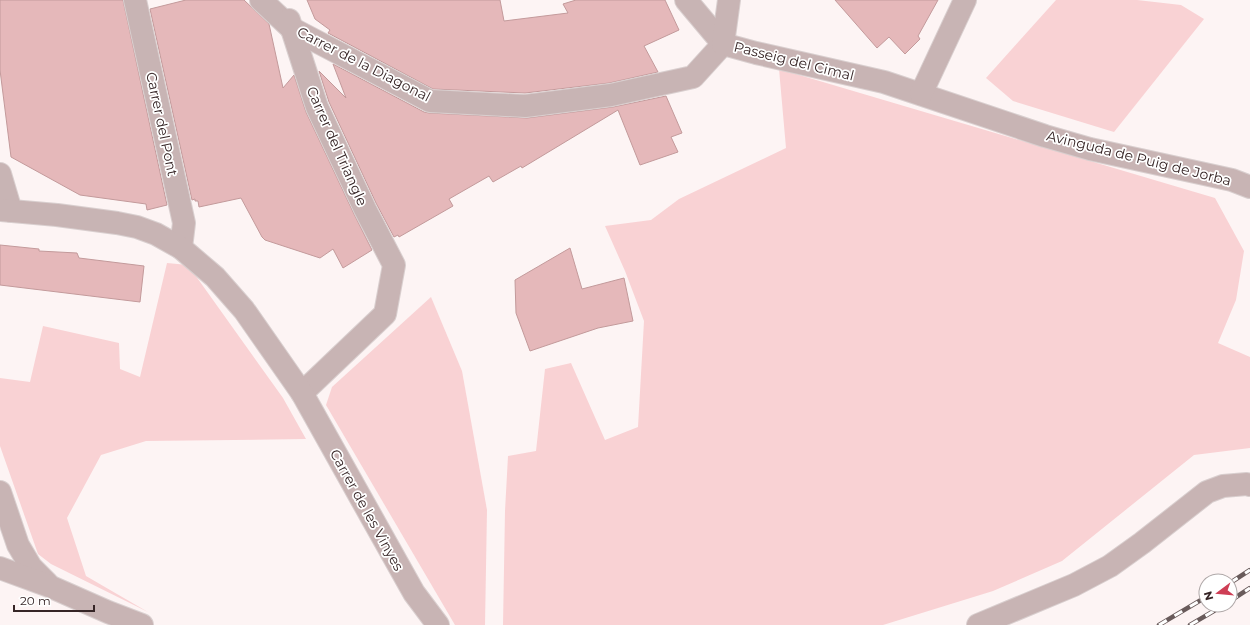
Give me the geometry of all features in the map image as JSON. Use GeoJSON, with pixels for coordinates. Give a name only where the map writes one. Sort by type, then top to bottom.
{"type":"FeatureCollection","features":[{"type":"Feature","properties":{"kind":"street","name":"Carrer del Pont"},"geometry":{"type":"LineString","coordinates":[[135,0],[184,223],[181,248]]}},
{"type":"Feature","properties":{"kind":"street","name":"Carrer de la Diagonal"},"geometry":{"type":"LineString","coordinates":[[261,0],[291,28],[430,101],[525,106],[611,95],[693,77],[723,44]]}},
{"type":"Feature","properties":{"kind":"street","name":"Carrer del Triangle"},"geometry":{"type":"LineString","coordinates":[[284,0],[291,28],[317,107],[365,209],[394,265],[385,314],[302,393]]}},
{"type":"Feature","properties":{"kind":"street","name":"Passeig del Cimal"},"geometry":{"type":"LineString","coordinates":[[686,0],[723,44],[884,82],[921,94]]}},
{"type":"Feature","properties":{"kind":"street"},"geometry":{"type":"LineString","coordinates":[[723,44],[729,0]]}},
{"type":"Feature","properties":{"kind":"street"},"geometry":{"type":"LineString","coordinates":[[921,94],[965,0]]}},
{"type":"Feature","properties":{"kind":"street","name":"Avinguda de Puig de Jorba"},"geometry":{"type":"LineString","coordinates":[[921,94],[1045,136],[1090,149],[1232,180],[1250,187]]}},
{"type":"Feature","properties":{"kind":"street"},"geometry":{"type":"LineString","coordinates":[[0,174],[5,210]]}},
{"type":"Feature","properties":{"kind":"street","name":"Carrer de les Vinyes"},"geometry":{"type":"LineString","coordinates":[[5,210],[57,215],[130,226],[156,234],[181,248],[215,277],[244,310],[302,393],[414,593],[438,625]]}},
{"type":"Feature","properties":{"kind":"street"},"geometry":{"type":"LineString","coordinates":[[978,625],[1074,585],[1110,566],[1142,543],[1206,492],[1223,486],[1247,484],[1250,486]]}},
{"type":"Feature","properties":{"kind":"street"},"geometry":{"type":"LineString","coordinates":[[0,492],[18,545],[31,567],[49,586]]}},
{"type":"Feature","properties":{"kind":"street"},"geometry":{"type":"LineString","coordinates":[[0,568],[49,586],[142,625]]}},
{"type":"Feature","properties":{"kind":"shaded area"},"geometry":{"type":"Polygon","coordinates":[[[1056,0],[1137,0],[1181,5],[1204,19],[1114,132],[1013,101],[986,78],[1056,0]]]}},
{"type":"Feature","properties":{"kind":"shaded area"},"geometry":{"type":"Polygon","coordinates":[[[779,69],[1215,198],[1244,251],[1236,300],[1218,343],[1250,357],[1250,448],[1194,455],[1062,561],[993,591],[883,625],[503,625],[505,511],[508,456],[536,451],[545,369],[571,363],[605,440],[638,427],[644,321],[625,271],[605,226],[651,220],[679,199],[786,148],[779,69]]]}},
{"type":"Feature","properties":{"kind":"shaded area"},"geometry":{"type":"Polygon","coordinates":[[[167,263],[188,265],[283,398],[306,439],[146,441],[101,455],[67,518],[86,576],[148,612],[51,564],[38,554],[0,446],[0,378],[30,382],[43,326],[119,343],[120,369],[140,377],[167,263]]]}},
{"type":"Feature","properties":{"kind":"shaded area"},"geometry":{"type":"Polygon","coordinates":[[[431,297],[462,371],[487,510],[485,625],[455,625],[326,405],[332,387],[431,297]]]}},
{"type":"Feature","properties":{"kind":"building"},"geometry":{"type":"Polygon","coordinates":[[[0,0],[123,0],[167,205],[147,210],[146,204],[80,195],[11,157],[0,70],[0,0]]]}},
{"type":"Feature","properties":{"kind":"building"},"geometry":{"type":"Polygon","coordinates":[[[186,0],[244,0],[269,24],[283,88],[294,75],[306,112],[372,250],[343,268],[333,249],[320,258],[265,240],[241,198],[199,207],[198,201],[195,201],[195,199],[192,200],[150,9],[186,0]]]}},
{"type":"Feature","properties":{"kind":"building"},"geometry":{"type":"Polygon","coordinates":[[[307,0],[500,0],[504,21],[568,13],[563,4],[576,0],[665,0],[679,30],[644,46],[658,72],[609,83],[525,93],[433,89],[328,33],[330,30],[315,19],[307,0]]]}},
{"type":"Feature","properties":{"kind":"building"},"geometry":{"type":"Polygon","coordinates":[[[835,0],[938,0],[918,36],[920,39],[905,54],[889,37],[877,48],[835,0]]]}},
{"type":"Feature","properties":{"kind":"building"},"geometry":{"type":"Polygon","coordinates":[[[333,64],[424,112],[429,113],[527,118],[613,107],[666,96],[682,133],[671,137],[678,152],[640,165],[618,110],[522,168],[521,166],[493,182],[489,176],[449,199],[453,206],[399,237],[398,235],[394,237],[376,203],[329,102],[319,71],[346,98],[333,64]]]}},
{"type":"Feature","properties":{"kind":"building"},"geometry":{"type":"Polygon","coordinates":[[[0,245],[39,249],[39,251],[77,253],[79,258],[144,266],[140,302],[0,285],[0,245]]]}},
{"type":"Feature","properties":{"kind":"building"},"geometry":{"type":"Polygon","coordinates":[[[570,248],[582,289],[624,278],[633,321],[598,328],[530,351],[516,313],[515,280],[570,248]]]}},
{"type":"Feature","properties":{"kind":"railway"},"geometry":{"type":"LineString","coordinates":[[1238,578],[1250,570]]}},
{"type":"Feature","properties":{"kind":"railway"},"geometry":{"type":"LineString","coordinates":[[1238,596],[1250,588]]}},
{"type":"Feature","properties":{"kind":"railway"},"geometry":{"type":"LineString","coordinates":[[1159,625],[1198,602]]}},
{"type":"Feature","properties":{"kind":"railway"},"geometry":{"type":"LineString","coordinates":[[1190,625],[1210,613]]}}]}
